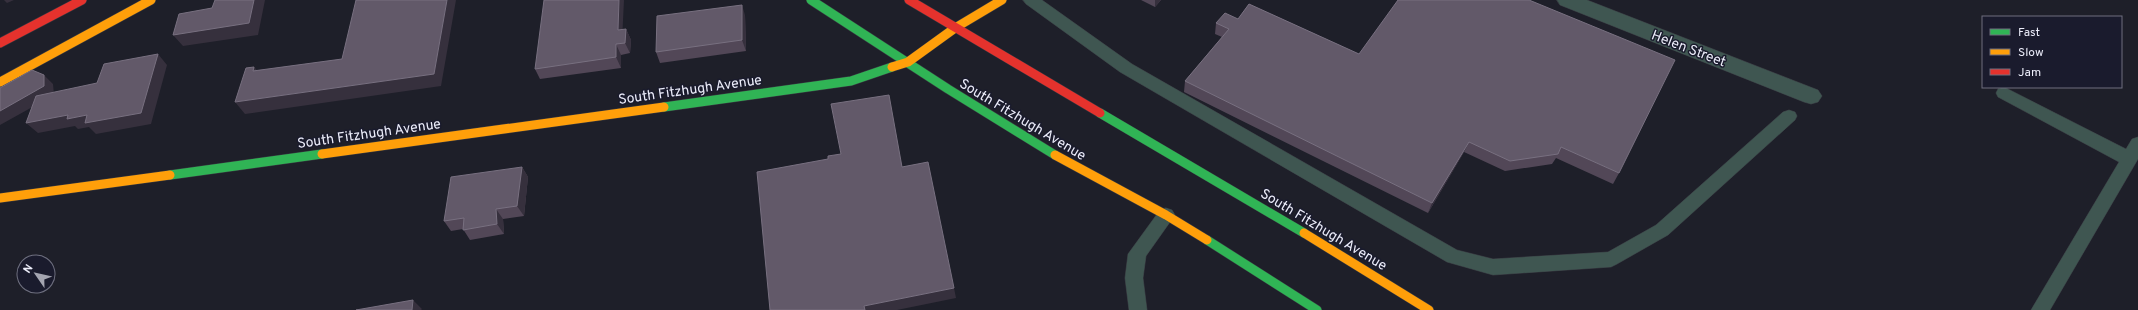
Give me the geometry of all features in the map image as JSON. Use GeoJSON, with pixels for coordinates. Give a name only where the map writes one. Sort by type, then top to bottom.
{"type":"FeatureCollection","features":[{"type":"Feature","properties":{"kind":"main road"},"geometry":{"type":"LineString","coordinates":[[0,43],[82,0]]}},
{"type":"Feature","properties":{"kind":"main road"},"geometry":{"type":"LineString","coordinates":[[0,82],[151,0]]}},
{"type":"Feature","properties":{"kind":"main road"},"geometry":{"type":"LineString","coordinates":[[811,0],[908,62],[956,28],[1002,0]]}},
{"type":"Feature","properties":{"kind":"main road","name":"South Fitzhugh Avenue"},"geometry":{"type":"LineString","coordinates":[[909,0],[1310,236],[1429,310]]}},
{"type":"Feature","properties":{"kind":"main road","name":"South Fitzhugh Avenue"},"geometry":{"type":"LineString","coordinates":[[0,198],[851,81],[908,62],[1076,168],[1166,215],[1317,310]]}},
{"type":"Feature","properties":{"kind":"street","name":"Helen Street"},"geometry":{"type":"LineString","coordinates":[[1567,0],[1811,96]]}},
{"type":"Feature","properties":{"kind":"lane"},"geometry":{"type":"LineString","coordinates":[[1031,0],[1126,68],[1453,257],[1493,267],[1611,259],[1662,230],[1789,116]]}},
{"type":"Feature","properties":{"kind":"lane"},"geometry":{"type":"LineString","coordinates":[[2004,93],[2134,152],[2040,310]]}},
{"type":"Feature","properties":{"kind":"lane"},"geometry":{"type":"LineString","coordinates":[[1138,310],[1134,278],[1137,254],[1166,215]]}},
{"type":"Feature","properties":{"kind":"building"},"geometry":{"type":"Polygon","coordinates":[[[215,0],[254,0],[249,23],[173,35],[179,14],[212,8],[215,0]]]}},
{"type":"Feature","properties":{"kind":"building"},"geometry":{"type":"Polygon","coordinates":[[[356,0],[447,0],[434,74],[235,102],[246,68],[254,67],[253,71],[342,59],[356,0]]]}},
{"type":"Feature","properties":{"kind":"building"},"geometry":{"type":"Polygon","coordinates":[[[544,0],[619,0],[618,30],[626,29],[625,43],[616,44],[616,57],[535,69],[544,0]]]}},
{"type":"Feature","properties":{"kind":"building"},"geometry":{"type":"Polygon","coordinates":[[[1398,0],[1529,0],[1675,60],[1619,173],[1561,147],[1558,154],[1510,161],[1469,142],[1432,203],[1185,81],[1229,29],[1216,23],[1225,13],[1238,19],[1249,4],[1359,54],[1398,0]]]}},
{"type":"Feature","properties":{"kind":"building"},"geometry":{"type":"Polygon","coordinates":[[[742,5],[742,40],[656,52],[657,16],[742,5]]]}},
{"type":"Feature","properties":{"kind":"building"},"geometry":{"type":"Polygon","coordinates":[[[158,54],[141,113],[85,123],[87,115],[67,119],[68,115],[26,123],[36,96],[97,83],[104,64],[158,54]]]}},
{"type":"Feature","properties":{"kind":"building"},"geometry":{"type":"Polygon","coordinates":[[[32,70],[44,75],[44,86],[0,111],[0,88],[32,70]]]}},
{"type":"Feature","properties":{"kind":"building"},"geometry":{"type":"Polygon","coordinates":[[[889,95],[902,167],[928,162],[954,288],[864,306],[865,310],[770,310],[757,172],[828,159],[828,156],[841,154],[831,104],[889,95]]]}},
{"type":"Feature","properties":{"kind":"building"},"geometry":{"type":"Polygon","coordinates":[[[522,167],[517,206],[496,209],[497,224],[463,230],[464,218],[444,221],[451,177],[522,167]]]}},
{"type":"Feature","properties":{"kind":"building"},"geometry":{"type":"Polygon","coordinates":[[[413,300],[412,310],[356,310],[413,300]]]}},
{"type":"Feature","properties":{"kind":"traffic: fast"},"geometry":{"type":"LineString","coordinates":[[811,0],[948,89],[1055,155]]}},
{"type":"Feature","properties":{"kind":"traffic: fast"},"geometry":{"type":"LineString","coordinates":[[664,107],[851,81],[892,67]]}},
{"type":"Feature","properties":{"kind":"traffic: fast"},"geometry":{"type":"LineString","coordinates":[[1100,113],[1304,233]]}},
{"type":"Feature","properties":{"kind":"traffic: fast"},"geometry":{"type":"LineString","coordinates":[[170,175],[322,154]]}},
{"type":"Feature","properties":{"kind":"traffic: fast"},"geometry":{"type":"LineString","coordinates":[[1207,240],[1317,310]]}},
{"type":"Feature","properties":{"kind":"traffic: slow"},"geometry":{"type":"LineString","coordinates":[[0,82],[151,0]]}},
{"type":"Feature","properties":{"kind":"traffic: slow"},"geometry":{"type":"LineString","coordinates":[[892,67],[908,62],[955,28],[1002,0]]}},
{"type":"Feature","properties":{"kind":"traffic: slow"},"geometry":{"type":"LineString","coordinates":[[322,154],[664,107]]}},
{"type":"Feature","properties":{"kind":"traffic: slow"},"geometry":{"type":"LineString","coordinates":[[1055,155],[1166,215],[1207,240]]}},
{"type":"Feature","properties":{"kind":"traffic: slow"},"geometry":{"type":"LineString","coordinates":[[0,198],[170,175]]}},
{"type":"Feature","properties":{"kind":"traffic: slow"},"geometry":{"type":"LineString","coordinates":[[1304,233],[1429,310]]}},
{"type":"Feature","properties":{"kind":"traffic: jam"},"geometry":{"type":"LineString","coordinates":[[0,43],[82,0]]}},
{"type":"Feature","properties":{"kind":"traffic: jam"},"geometry":{"type":"LineString","coordinates":[[909,0],[1100,113]]}}]}
